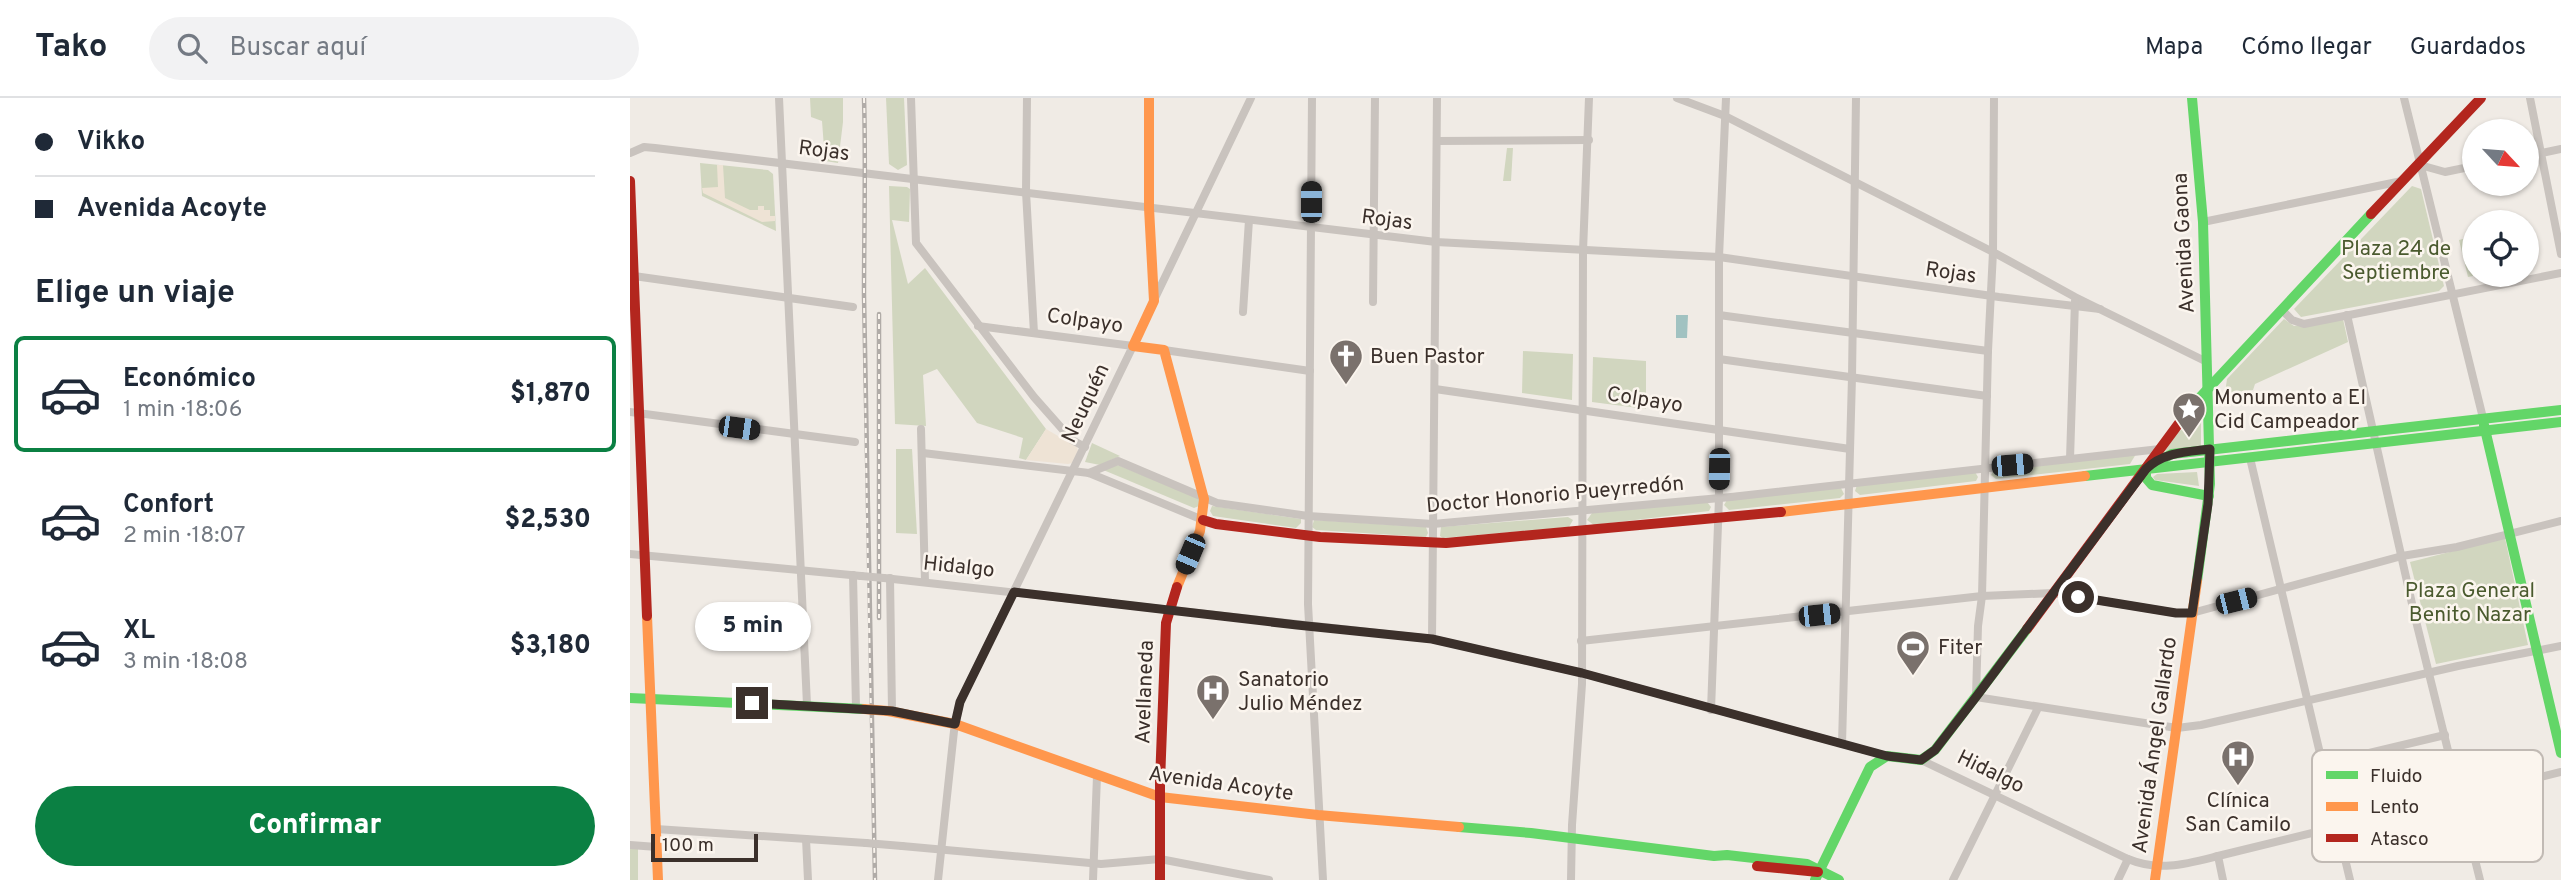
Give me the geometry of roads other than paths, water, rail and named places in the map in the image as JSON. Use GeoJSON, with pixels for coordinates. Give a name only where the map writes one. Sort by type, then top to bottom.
{"type":"FeatureCollection","features":[{"type":"Feature","properties":{"kind":"main road"},"geometry":{"type":"LineString","coordinates":[[1149,98],[1149,208],[1154,301]]}},
{"type":"Feature","properties":{"kind":"main road","name":"Avenida Gaona"},"geometry":{"type":"LineString","coordinates":[[2192,98],[2203,222],[2210,449]]}},
{"type":"Feature","properties":{"kind":"main road"},"geometry":{"type":"LineString","coordinates":[[1921,760],[1935,750],[1976,697],[2208,387],[2481,98]]}},
{"type":"Feature","properties":{"kind":"main road"},"geometry":{"type":"LineString","coordinates":[[630,181],[634,276],[634,413],[646,556],[658,880]]}},
{"type":"Feature","properties":{"kind":"main road","name":"Neuquén"},"geometry":{"type":"LineString","coordinates":[[1133,346],[1154,301]]}},
{"type":"Feature","properties":{"kind":"main road","name":"Colpayo"},"geometry":{"type":"LineString","coordinates":[[1133,346],[1164,350]]}},
{"type":"Feature","properties":{"kind":"main road","name":"Avellaneda"},"geometry":{"type":"LineString","coordinates":[[1160,880],[1160,797],[1168,609],[1203,520],[1204,499],[1164,350]]}},
{"type":"Feature","properties":{"kind":"main road"},"geometry":{"type":"LineString","coordinates":[[2207,362],[2221,367],[2233,362]]}},
{"type":"Feature","properties":{"kind":"main road"},"geometry":{"type":"LineString","coordinates":[[2146,469],[2172,454],[2561,410]]}},
{"type":"Feature","properties":{"kind":"main road"},"geometry":{"type":"LineString","coordinates":[[2483,418],[2561,753]]}},
{"type":"Feature","properties":{"kind":"main road"},"geometry":{"type":"LineString","coordinates":[[1203,520],[1216,524],[1308,535],[1433,544],[1849,505],[1984,487],[2561,422]]}},
{"type":"Feature","properties":{"kind":"main road","name":"Avenida Ángel Gallardo"},"geometry":{"type":"LineString","coordinates":[[2155,880],[2209,496],[2210,449]]}},
{"type":"Feature","properties":{"kind":"main road"},"geometry":{"type":"LineString","coordinates":[[2146,469],[2147,478],[2152,485],[2209,496]]}},
{"type":"Feature","properties":{"kind":"main road","name":"Avenida Acoyte"},"geometry":{"type":"LineString","coordinates":[[630,698],[890,711],[955,724],[1160,797],[1318,815],[1572,838],[1714,856],[1726,862],[1803,872],[1839,880]]}},
{"type":"Feature","properties":{"kind":"main road"},"geometry":{"type":"LineString","coordinates":[[1817,876],[1870,767],[1887,756]]}},
{"type":"Feature","properties":{"kind":"main road","name":"Hidalgo"},"geometry":{"type":"LineString","coordinates":[[1887,756],[1921,760]]}},
{"type":"Feature","properties":{"kind":"street"},"geometry":{"type":"LineString","coordinates":[[779,98],[807,705]]}},
{"type":"Feature","properties":{"kind":"street"},"geometry":{"type":"LineString","coordinates":[[911,98],[916,243],[1034,397],[1072,440],[1085,447]]}},
{"type":"Feature","properties":{"kind":"street"},"geometry":{"type":"LineString","coordinates":[[1027,98],[1026,192],[1034,333]]}},
{"type":"Feature","properties":{"kind":"street","name":"Neuquén"},"geometry":{"type":"LineString","coordinates":[[1154,301],[1251,98]]}},
{"type":"Feature","properties":{"kind":"street"},"geometry":{"type":"LineString","coordinates":[[1312,98],[1308,627],[1323,880]]}},
{"type":"Feature","properties":{"kind":"street"},"geometry":{"type":"LineString","coordinates":[[1373,302],[1375,98]]}},
{"type":"Feature","properties":{"kind":"street"},"geometry":{"type":"LineString","coordinates":[[1432,639],[1437,98]]}},
{"type":"Feature","properties":{"kind":"street"},"geometry":{"type":"LineString","coordinates":[[1571,880],[1582,673],[1583,251],[1589,98]]}},
{"type":"Feature","properties":{"kind":"street"},"geometry":{"type":"LineString","coordinates":[[1676,98],[1725,116],[1993,252],[2075,301],[2070,459]]}},
{"type":"Feature","properties":{"kind":"street"},"geometry":{"type":"LineString","coordinates":[[1711,710],[1719,498],[1719,257],[1726,98]]}},
{"type":"Feature","properties":{"kind":"street"},"geometry":{"type":"LineString","coordinates":[[1842,744],[1856,98]]}},
{"type":"Feature","properties":{"kind":"street"},"geometry":{"type":"LineString","coordinates":[[1994,98],[1993,252],[1982,596],[1978,626],[1976,697],[2176,728],[2201,725],[2561,646]]}},
{"type":"Feature","properties":{"kind":"street"},"geometry":{"type":"LineString","coordinates":[[2404,98],[2483,418]]}},
{"type":"Feature","properties":{"kind":"street"},"geometry":{"type":"LineString","coordinates":[[2530,98],[2561,254]]}},
{"type":"Feature","properties":{"kind":"street"},"geometry":{"type":"LineString","coordinates":[[1437,141],[1589,140]]}},
{"type":"Feature","properties":{"kind":"street","name":"Rojas"},"geometry":{"type":"LineString","coordinates":[[630,153],[644,147],[782,162],[1436,242],[1719,257],[1991,296],[2075,301],[2100,309],[2207,362]]}},
{"type":"Feature","properties":{"kind":"street"},"geometry":{"type":"LineString","coordinates":[[2540,153],[2561,149]]}},
{"type":"Feature","properties":{"kind":"street"},"geometry":{"type":"LineString","coordinates":[[2420,165],[2445,172],[2462,168]]}},
{"type":"Feature","properties":{"kind":"street"},"geometry":{"type":"LineString","coordinates":[[2203,222],[2405,181]]}},
{"type":"Feature","properties":{"kind":"street"},"geometry":{"type":"LineString","coordinates":[[1243,312],[1249,220]]}},
{"type":"Feature","properties":{"kind":"street"},"geometry":{"type":"LineString","coordinates":[[2282,310],[2292,320],[2304,324],[2561,273]]}},
{"type":"Feature","properties":{"kind":"street"},"geometry":{"type":"LineString","coordinates":[[634,276],[853,307]]}},
{"type":"Feature","properties":{"kind":"street"},"geometry":{"type":"LineString","coordinates":[[2347,314],[2375,444],[2448,750]]}},
{"type":"Feature","properties":{"kind":"street"},"geometry":{"type":"LineString","coordinates":[[1719,316],[1988,351]]}},
{"type":"Feature","properties":{"kind":"street","name":"Colpayo"},"geometry":{"type":"LineString","coordinates":[[978,326],[1133,346]]}},
{"type":"Feature","properties":{"kind":"street","name":"Neuquén"},"geometry":{"type":"LineString","coordinates":[[938,880],[955,724],[960,702],[1133,346]]}},
{"type":"Feature","properties":{"kind":"street","name":"Colpayo"},"geometry":{"type":"LineString","coordinates":[[1164,350],[1310,371]]}},
{"type":"Feature","properties":{"kind":"street"},"geometry":{"type":"LineString","coordinates":[[1719,359],[1987,396]]}},
{"type":"Feature","properties":{"kind":"street","name":"Colpayo"},"geometry":{"type":"LineString","coordinates":[[1434,389],[1850,449]]}},
{"type":"Feature","properties":{"kind":"street"},"geometry":{"type":"LineString","coordinates":[[634,413],[855,442]]}},
{"type":"Feature","properties":{"kind":"street"},"geometry":{"type":"LineString","coordinates":[[921,429],[925,582]]}},
{"type":"Feature","properties":{"kind":"street","name":"Doctor Honorio Pueyrredón"},"geometry":{"type":"LineString","coordinates":[[1089,473],[1118,461],[1217,503],[1308,516],[1433,524],[1719,498],[2160,449]]}},
{"type":"Feature","properties":{"kind":"street"},"geometry":{"type":"LineString","coordinates":[[923,453],[1089,473],[1203,520]]}},
{"type":"Feature","properties":{"kind":"street"},"geometry":{"type":"LineString","coordinates":[[2250,458],[2320,750]]}},
{"type":"Feature","properties":{"kind":"street"},"geometry":{"type":"LineString","coordinates":[[1581,641],[1982,596],[2053,593],[2176,613],[2192,613],[2402,556],[2457,547],[2561,522]]}},
{"type":"Feature","properties":{"kind":"street","name":"Hidalgo"},"geometry":{"type":"LineString","coordinates":[[630,554],[925,582],[1432,639],[1582,673],[1887,756]]}},
{"type":"Feature","properties":{"kind":"street"},"geometry":{"type":"LineString","coordinates":[[857,576],[860,708]]}},
{"type":"Feature","properties":{"kind":"street"},"geometry":{"type":"LineString","coordinates":[[887,578],[890,711]]}},
{"type":"Feature","properties":{"kind":"street"},"geometry":{"type":"LineString","coordinates":[[1953,880],[2038,708]]}},
{"type":"Feature","properties":{"kind":"street"},"geometry":{"type":"LineString","coordinates":[[2382,750],[2445,735]]}},
{"type":"Feature","properties":{"kind":"street","name":"Hidalgo"},"geometry":{"type":"LineString","coordinates":[[1921,760],[2143,865],[2173,867],[2312,833]]}},
{"type":"Feature","properties":{"kind":"street","name":"Hidalgo"},"geometry":{"type":"LineString","coordinates":[[2543,777],[2561,772]]}},
{"type":"Feature","properties":{"kind":"street"},"geometry":{"type":"LineString","coordinates":[[1093,880],[1097,776]]}},
{"type":"Feature","properties":{"kind":"street"},"geometry":{"type":"LineString","coordinates":[[656,829],[866,843],[1093,863],[1160,859],[1269,880]]}},
{"type":"Feature","properties":{"kind":"street"},"geometry":{"type":"LineString","coordinates":[[806,839],[808,880]]}},
{"type":"Feature","properties":{"kind":"street"},"geometry":{"type":"LineString","coordinates":[[630,845],[657,847]]}},
{"type":"Feature","properties":{"kind":"street"},"geometry":{"type":"LineString","coordinates":[[2218,856],[2223,880]]}},
{"type":"Feature","properties":{"kind":"street"},"geometry":{"type":"LineString","coordinates":[[2118,880],[2128,859]]}},
{"type":"Feature","properties":{"kind":"street"},"geometry":{"type":"LineString","coordinates":[[2346,862],[2350,880]]}},
{"type":"Feature","properties":{"kind":"street"},"geometry":{"type":"LineString","coordinates":[[2475,862],[2480,880]]}},
{"type":"Feature","properties":{"kind":"water"},"geometry":{"type":"Polygon","coordinates":[[[1676,315],[1688,315],[1687,338],[1676,338],[1676,315]]]}},
{"type":"Feature","properties":{"kind":"railway"},"geometry":{"type":"LineString","coordinates":[[864,98],[866,441],[875,880]]}},
{"type":"Feature","properties":{"kind":"railway"},"geometry":{"type":"LineString","coordinates":[[879,314],[879,618]]}},
{"type":"Feature","properties":{"kind":"place","name":"Buen Pastor"},"geometry":{"type":"Point","coordinates":[1346,386]}},
{"type":"Feature","properties":{"kind":"place","name":"Monumento a El Cid Campeador"},"geometry":{"type":"Point","coordinates":[2189,439]}},
{"type":"Feature","properties":{"kind":"place","name":"Fiter"},"geometry":{"type":"Point","coordinates":[1913,677]}},
{"type":"Feature","properties":{"kind":"place","name":"Sanatorio Julio Méndez"},"geometry":{"type":"Point","coordinates":[1213,721]}},
{"type":"Feature","properties":{"kind":"place","name":"Clínica San Camilo"},"geometry":{"type":"Point","coordinates":[2238,787]}},
{"type":"Feature","properties":{"kind":"park label","name":"Plaza 24 de Septiembre"},"geometry":{"type":"Point","coordinates":[2396,260]}},
{"type":"Feature","properties":{"kind":"park label","name":"Plaza General Benito Nazar"},"geometry":{"type":"Point","coordinates":[2470,602]}}]}
